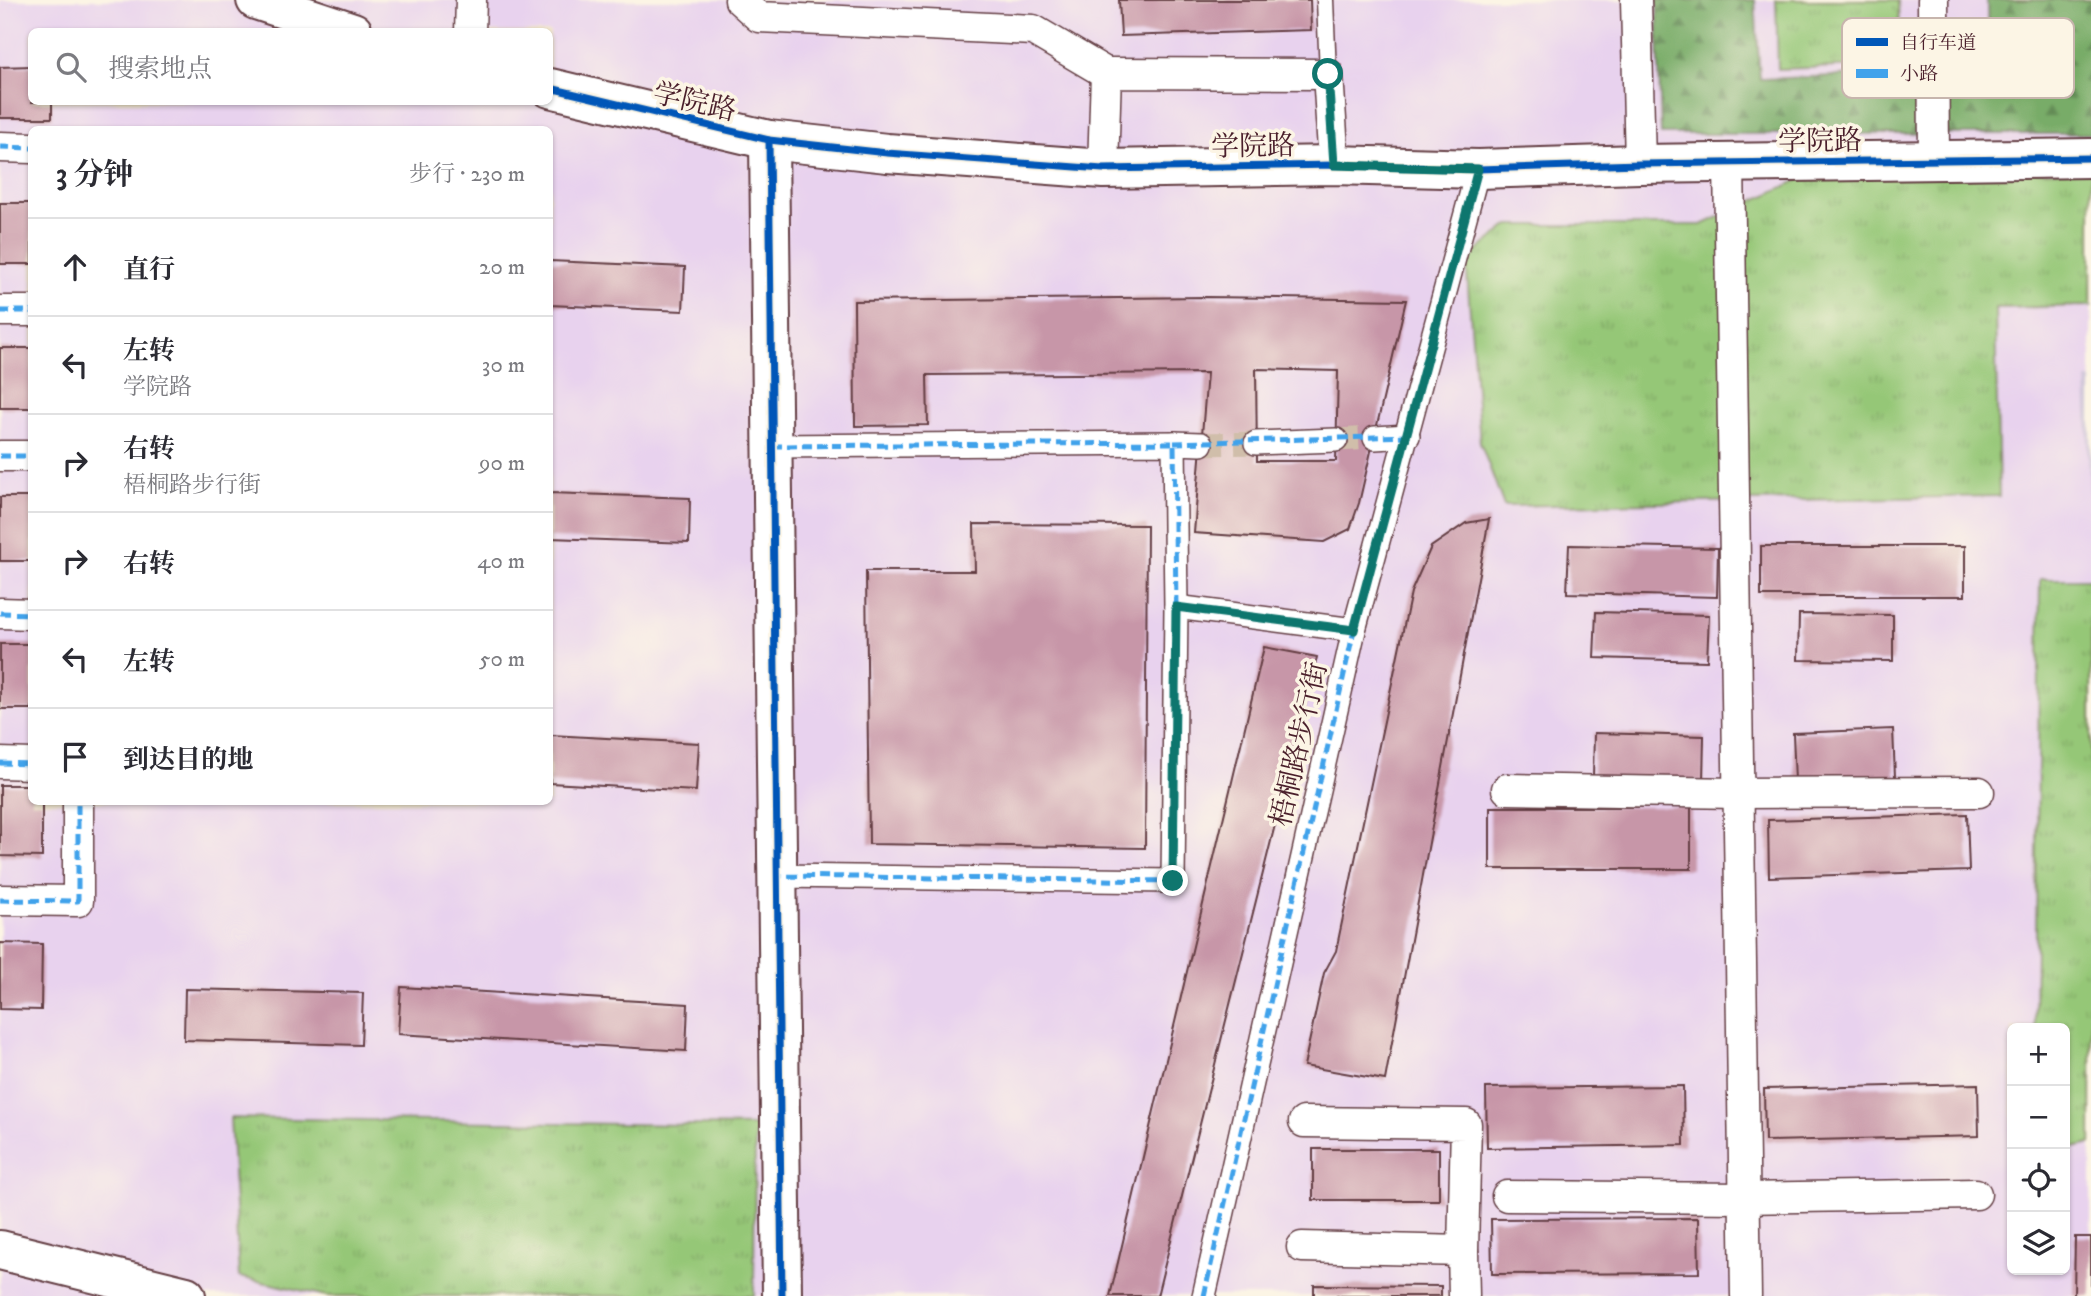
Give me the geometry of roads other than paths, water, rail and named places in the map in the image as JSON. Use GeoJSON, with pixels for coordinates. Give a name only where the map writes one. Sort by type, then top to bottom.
{"type":"FeatureCollection","features":[{"type":"Feature","properties":{"kind":"street"},"geometry":{"type":"LineString","coordinates":[[256,0],[341,28]]}},
{"type":"Feature","properties":{"kind":"street"},"geometry":{"type":"LineString","coordinates":[[470,28],[471,0]]}},
{"type":"Feature","properties":{"kind":"street"},"geometry":{"type":"LineString","coordinates":[[740,0],[759,17],[1033,30],[1107,73],[1328,74],[1334,165]]}},
{"type":"Feature","properties":{"kind":"street"},"geometry":{"type":"LineString","coordinates":[[1636,0],[1640,163]]}},
{"type":"Feature","properties":{"kind":"street"},"geometry":{"type":"LineString","coordinates":[[1933,0],[1933,18]]}},
{"type":"Feature","properties":{"kind":"street"},"geometry":{"type":"LineString","coordinates":[[1103,169],[1107,73]]}},
{"type":"Feature","properties":{"kind":"street","name":"学院路"},"geometry":{"type":"LineString","coordinates":[[553,89],[769,140],[887,153],[1103,169],[1334,165],[1478,169],[1640,163],[2091,158]]}},
{"type":"Feature","properties":{"kind":"street"},"geometry":{"type":"LineString","coordinates":[[1934,98],[1934,160]]}},
{"type":"Feature","properties":{"kind":"street"},"geometry":{"type":"LineString","coordinates":[[769,140],[782,1296]]}},
{"type":"Feature","properties":{"kind":"street"},"geometry":{"type":"LineString","coordinates":[[0,147],[28,148]]}},
{"type":"Feature","properties":{"kind":"street"},"geometry":{"type":"LineString","coordinates":[[1729,162],[1746,1296]]}},
{"type":"Feature","properties":{"kind":"street","name":"梧桐路步行街"},"geometry":{"type":"LineString","coordinates":[[1204,1296],[1354,630],[1478,169]]}},
{"type":"Feature","properties":{"kind":"street"},"geometry":{"type":"LineString","coordinates":[[0,311],[28,311]]}},
{"type":"Feature","properties":{"kind":"street"},"geometry":{"type":"LineString","coordinates":[[1375,438],[1408,436]]}},
{"type":"Feature","properties":{"kind":"street"},"geometry":{"type":"LineString","coordinates":[[1256,443],[1336,440]]}},
{"type":"Feature","properties":{"kind":"street"},"geometry":{"type":"LineString","coordinates":[[778,876],[1173,881],[1176,607],[1174,443]]}},
{"type":"Feature","properties":{"kind":"street"},"geometry":{"type":"LineString","coordinates":[[772,446],[1201,444]]}},
{"type":"Feature","properties":{"kind":"street"},"geometry":{"type":"LineString","coordinates":[[0,456],[28,456]]}},
{"type":"Feature","properties":{"kind":"street"},"geometry":{"type":"LineString","coordinates":[[1176,607],[1354,630]]}},
{"type":"Feature","properties":{"kind":"street"},"geometry":{"type":"LineString","coordinates":[[0,613],[28,614]]}},
{"type":"Feature","properties":{"kind":"street"},"geometry":{"type":"LineString","coordinates":[[0,763],[28,764]]}},
{"type":"Feature","properties":{"kind":"street"},"geometry":{"type":"LineString","coordinates":[[1507,789],[1737,793],[1979,792]]}},
{"type":"Feature","properties":{"kind":"street"},"geometry":{"type":"LineString","coordinates":[[0,900],[78,901],[78,805]]}},
{"type":"Feature","properties":{"kind":"street"},"geometry":{"type":"LineString","coordinates":[[1304,1122],[1466,1124],[1464,1296]]}},
{"type":"Feature","properties":{"kind":"street"},"geometry":{"type":"LineString","coordinates":[[1507,1196],[1743,1198],[1976,1194]]}},
{"type":"Feature","properties":{"kind":"street"},"geometry":{"type":"LineString","coordinates":[[1302,1247],[1463,1251]]}},
{"type":"Feature","properties":{"kind":"street"},"geometry":{"type":"LineString","coordinates":[[0,1250],[186,1296]]}},
{"type":"Feature","properties":{"kind":"lane"},"geometry":{"type":"LineString","coordinates":[[1325,0],[1328,74]]}},
{"type":"Feature","properties":{"kind":"tunnel"},"geometry":{"type":"LineString","coordinates":[[1336,440],[1375,438]]}},
{"type":"Feature","properties":{"kind":"tunnel"},"geometry":{"type":"LineString","coordinates":[[1201,444],[1256,443]]}}]}
